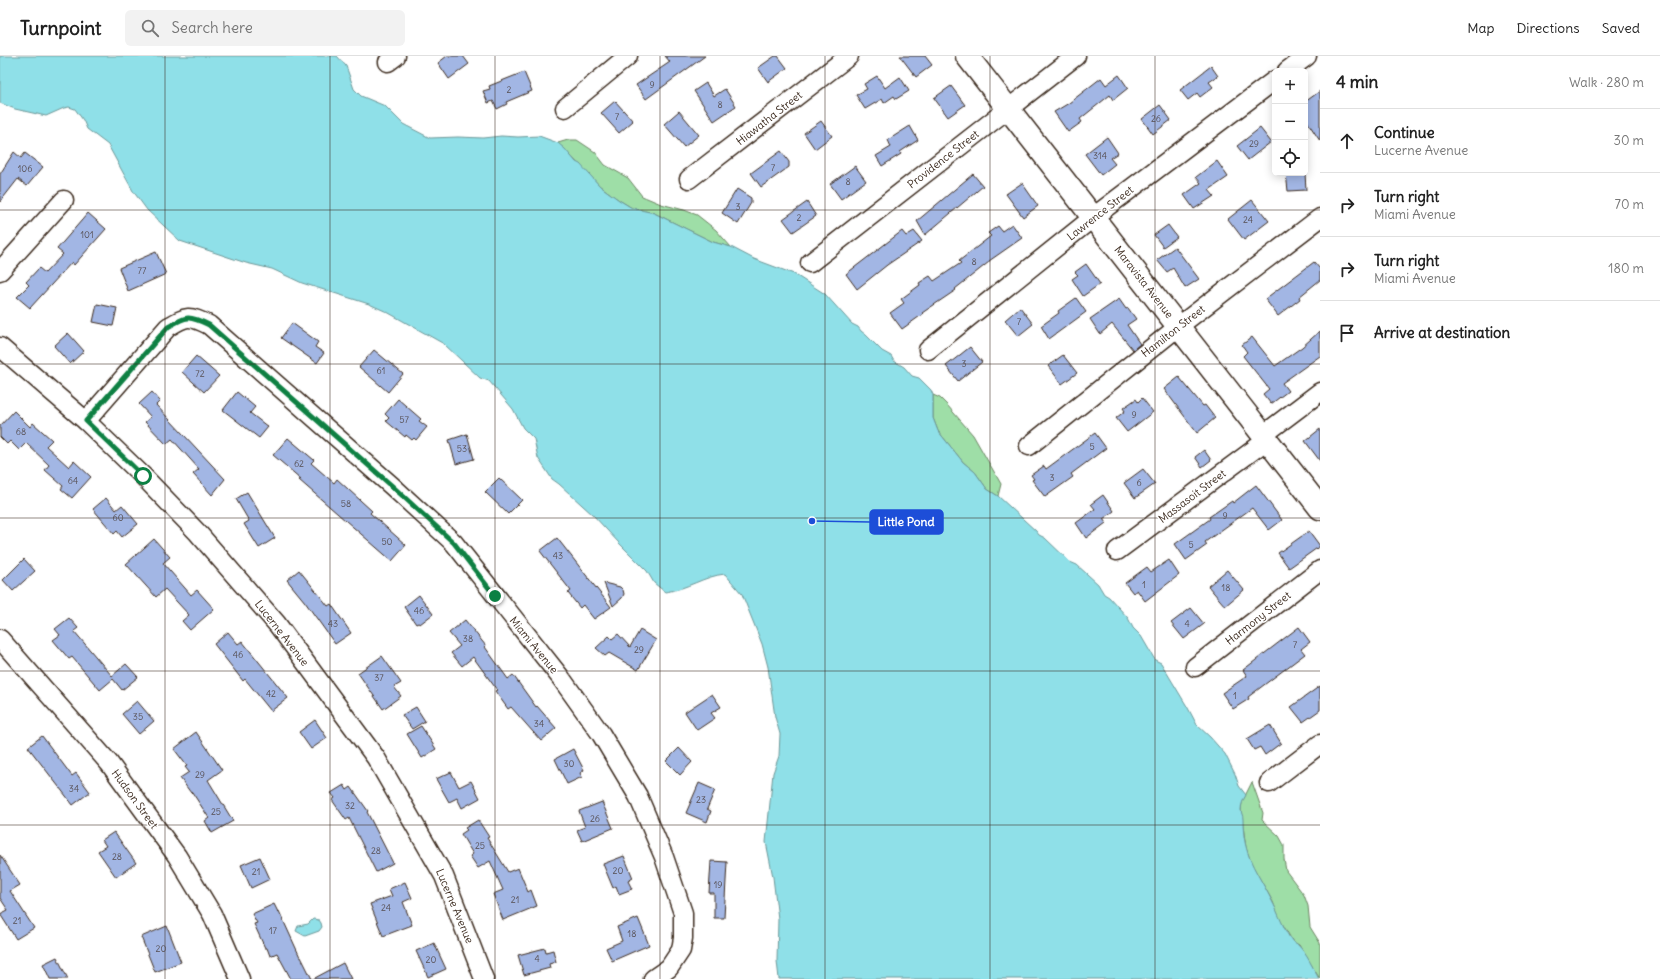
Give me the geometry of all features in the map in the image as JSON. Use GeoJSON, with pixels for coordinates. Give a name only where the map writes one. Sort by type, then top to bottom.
{"type":"FeatureCollection","features":[{"type":"Feature","properties":{"kind":"main road","name":"Maravista Avenue"},"geometry":{"type":"LineString","coordinates":[[967,56],[1320,508]]}},
{"type":"Feature","properties":{"kind":"street"},"geometry":{"type":"LineString","coordinates":[[565,108],[628,56]]}},
{"type":"Feature","properties":{"kind":"street","name":"Hiawatha Street"},"geometry":{"type":"LineString","coordinates":[[689,179],[849,56]]}},
{"type":"Feature","properties":{"kind":"street","name":"Providence Street"},"geometry":{"type":"LineString","coordinates":[[810,263],[1076,56]]}},
{"type":"Feature","properties":{"kind":"street"},"geometry":{"type":"LineString","coordinates":[[1291,68],[1307,56]]}},
{"type":"Feature","properties":{"kind":"street","name":"Lawrence Street"},"geometry":{"type":"LineString","coordinates":[[928,350],[1094,217],[1272,82]]}},
{"type":"Feature","properties":{"kind":"street"},"geometry":{"type":"LineString","coordinates":[[0,271],[64,200]]}},
{"type":"Feature","properties":{"kind":"street","name":"Hamilton Street"},"geometry":{"type":"LineString","coordinates":[[1028,446],[1320,218]]}},
{"type":"Feature","properties":{"kind":"street","name":"Miami Avenue"},"geometry":{"type":"LineString","coordinates":[[86,421],[168,327],[184,318],[195,318],[209,325],[454,543],[561,678],[601,734],[638,796],[664,857],[683,913],[683,938],[681,950],[669,968],[653,979]]}},
{"type":"Feature","properties":{"kind":"street","name":"Lucerne Avenue"},"geometry":{"type":"LineString","coordinates":[[0,347],[86,421],[143,476],[198,533],[277,624],[376,758],[444,876],[484,979]]}},
{"type":"Feature","properties":{"kind":"street","name":"Massasoit Street"},"geometry":{"type":"LineString","coordinates":[[1118,551],[1265,438],[1320,392]]}},
{"type":"Feature","properties":{"kind":"street","name":"Harmony Street"},"geometry":{"type":"LineString","coordinates":[[1195,667],[1320,570]]}},
{"type":"Feature","properties":{"kind":"street","name":"Hudson Street"},"geometry":{"type":"LineString","coordinates":[[0,639],[109,763],[177,856],[212,914],[240,979]]}},
{"type":"Feature","properties":{"kind":"street"},"geometry":{"type":"LineString","coordinates":[[1269,783],[1320,744]]}},
{"type":"Feature","properties":{"kind":"green space"},"geometry":{"type":"Polygon","coordinates":[[[568,140],[577,140],[595,152],[605,165],[628,178],[642,196],[661,204],[697,215],[716,230],[731,247],[713,242],[654,213],[632,208],[619,200],[600,186],[558,143],[568,140]]]}},
{"type":"Feature","properties":{"kind":"green space"},"geometry":{"type":"Polygon","coordinates":[[[933,395],[940,398],[947,405],[973,435],[1001,484],[998,496],[987,489],[975,472],[963,462],[938,431],[933,418],[933,395]]]}},
{"type":"Feature","properties":{"kind":"green space"},"geometry":{"type":"Polygon","coordinates":[[[1252,782],[1263,813],[1262,820],[1279,836],[1284,845],[1286,871],[1304,895],[1308,906],[1310,927],[1320,943],[1320,979],[1299,945],[1293,942],[1279,918],[1273,902],[1252,865],[1246,848],[1241,810],[1242,802],[1252,782]]]}},
{"type":"Feature","properties":{"kind":"water"},"geometry":{"type":"Polygon","coordinates":[[[0,56],[337,56],[346,66],[354,89],[361,96],[385,106],[403,124],[430,138],[539,136],[558,143],[600,186],[632,208],[654,213],[713,242],[731,247],[754,259],[794,274],[825,294],[852,324],[858,327],[882,351],[891,356],[894,361],[904,367],[912,376],[919,378],[931,390],[933,395],[933,418],[938,431],[963,462],[975,472],[987,489],[998,496],[1039,535],[1045,538],[1070,562],[1077,565],[1098,584],[1104,594],[1109,597],[1128,618],[1133,628],[1141,636],[1155,660],[1161,663],[1197,725],[1225,754],[1239,786],[1246,795],[1241,811],[1245,843],[1248,853],[1287,933],[1310,961],[1319,979],[779,979],[777,961],[778,919],[773,877],[766,842],[773,773],[779,756],[780,734],[775,717],[768,667],[762,644],[742,594],[725,574],[710,577],[681,588],[665,592],[654,583],[647,571],[593,515],[552,479],[538,458],[534,439],[523,428],[513,409],[489,381],[480,378],[444,344],[387,312],[369,304],[302,283],[272,269],[246,263],[180,241],[147,210],[133,191],[108,145],[87,129],[83,120],[75,109],[69,107],[64,108],[46,116],[15,109],[0,103],[0,56]]]}},
{"type":"Feature","properties":{"kind":"water"},"geometry":{"type":"Polygon","coordinates":[[[313,919],[319,920],[321,923],[322,927],[319,931],[305,936],[296,931],[298,926],[308,924],[313,919]]]}},
{"type":"Feature","properties":{"kind":"building"},"geometry":{"type":"Polygon","coordinates":[[[447,56],[463,56],[469,64],[449,79],[438,63],[447,56]]]}},
{"type":"Feature","properties":{"kind":"building"},"geometry":{"type":"Polygon","coordinates":[[[665,56],[705,56],[646,99],[636,85],[670,62],[665,56]]]}},
{"type":"Feature","properties":{"kind":"building"},"geometry":{"type":"Polygon","coordinates":[[[775,56],[778,56],[787,68],[768,82],[758,68],[775,56]]]}},
{"type":"Feature","properties":{"kind":"building"},"geometry":{"type":"Polygon","coordinates":[[[900,56],[925,56],[932,65],[916,77],[900,56]]]}},
{"type":"Feature","properties":{"kind":"building"},"geometry":{"type":"Polygon","coordinates":[[[1211,66],[1218,76],[1209,82],[1213,87],[1200,97],[1197,93],[1188,100],[1180,90],[1211,66]]]}},
{"type":"Feature","properties":{"kind":"building"},"geometry":{"type":"Polygon","coordinates":[[[524,72],[532,91],[506,102],[507,104],[497,109],[493,101],[488,103],[483,91],[490,89],[489,86],[524,72]]]}},
{"type":"Feature","properties":{"kind":"building"},"geometry":{"type":"Polygon","coordinates":[[[1119,75],[1128,88],[1113,100],[1110,95],[1080,119],[1082,122],[1068,132],[1054,112],[1069,103],[1101,78],[1106,85],[1119,75]]]}},
{"type":"Feature","properties":{"kind":"building"},"geometry":{"type":"Polygon","coordinates":[[[877,76],[885,88],[900,77],[909,91],[896,99],[894,96],[884,103],[882,99],[865,109],[856,95],[867,89],[864,84],[877,76]]]}},
{"type":"Feature","properties":{"kind":"building"},"geometry":{"type":"Polygon","coordinates":[[[706,83],[714,96],[725,89],[736,106],[714,121],[694,91],[706,83]]]}},
{"type":"Feature","properties":{"kind":"building"},"geometry":{"type":"Polygon","coordinates":[[[951,86],[965,105],[948,117],[934,98],[951,86]]]}},
{"type":"Feature","properties":{"kind":"building"},"geometry":{"type":"Polygon","coordinates":[[[1320,91],[1320,141],[1308,123],[1308,100],[1320,91]]]}},
{"type":"Feature","properties":{"kind":"building"},"geometry":{"type":"Polygon","coordinates":[[[615,101],[633,121],[619,133],[601,113],[615,101]]]}},
{"type":"Feature","properties":{"kind":"building"},"geometry":{"type":"Polygon","coordinates":[[[1160,105],[1171,120],[1153,134],[1142,119],[1160,105]]]}},
{"type":"Feature","properties":{"kind":"building"},"geometry":{"type":"Polygon","coordinates":[[[679,111],[699,135],[684,147],[664,124],[679,111]]]}},
{"type":"Feature","properties":{"kind":"building"},"geometry":{"type":"Polygon","coordinates":[[[821,121],[832,136],[815,149],[804,133],[821,121]]]}},
{"type":"Feature","properties":{"kind":"building"},"geometry":{"type":"Polygon","coordinates":[[[910,126],[918,140],[900,152],[901,154],[882,166],[876,156],[891,147],[888,140],[910,126]]]}},
{"type":"Feature","properties":{"kind":"building"},"geometry":{"type":"Polygon","coordinates":[[[1260,128],[1271,142],[1248,160],[1237,146],[1260,128]]]}},
{"type":"Feature","properties":{"kind":"building"},"geometry":{"type":"Polygon","coordinates":[[[1107,137],[1118,153],[1110,158],[1115,164],[1101,175],[1085,154],[1107,137]]]}},
{"type":"Feature","properties":{"kind":"building"},"geometry":{"type":"Polygon","coordinates":[[[781,151],[789,162],[789,167],[761,187],[751,173],[781,151]]]}},
{"type":"Feature","properties":{"kind":"building"},"geometry":{"type":"Polygon","coordinates":[[[14,152],[21,158],[25,153],[43,167],[27,186],[18,179],[0,202],[0,174],[14,152]]]}},
{"type":"Feature","properties":{"kind":"building"},"geometry":{"type":"Polygon","coordinates":[[[1217,161],[1228,177],[1209,190],[1214,196],[1194,209],[1184,195],[1201,183],[1196,177],[1217,161]]]}},
{"type":"Feature","properties":{"kind":"building"},"geometry":{"type":"Polygon","coordinates":[[[855,166],[866,181],[841,199],[830,184],[855,166]]]}},
{"type":"Feature","properties":{"kind":"building"},"geometry":{"type":"Polygon","coordinates":[[[973,174],[983,186],[925,235],[917,221],[973,174]]]}},
{"type":"Feature","properties":{"kind":"building"},"geometry":{"type":"Polygon","coordinates":[[[1286,176],[1305,176],[1306,190],[1288,191],[1286,176]]]}},
{"type":"Feature","properties":{"kind":"building"},"geometry":{"type":"Polygon","coordinates":[[[1022,183],[1038,206],[1023,217],[1006,194],[1022,183]]]}},
{"type":"Feature","properties":{"kind":"building"},"geometry":{"type":"Polygon","coordinates":[[[737,189],[751,198],[751,203],[738,224],[722,213],[737,189]]]}},
{"type":"Feature","properties":{"kind":"building"},"geometry":{"type":"Polygon","coordinates":[[[1252,200],[1269,221],[1244,240],[1228,219],[1252,200]]]}},
{"type":"Feature","properties":{"kind":"building"},"geometry":{"type":"Polygon","coordinates":[[[807,202],[816,216],[793,232],[783,219],[807,202]]]}},
{"type":"Feature","properties":{"kind":"building"},"geometry":{"type":"Polygon","coordinates":[[[88,213],[106,229],[74,265],[72,262],[30,308],[17,297],[29,285],[26,282],[39,268],[45,273],[63,254],[57,249],[88,213]]]}},
{"type":"Feature","properties":{"kind":"building"},"geometry":{"type":"Polygon","coordinates":[[[1012,224],[1022,238],[989,261],[955,289],[956,290],[922,313],[923,314],[902,329],[890,313],[904,303],[901,299],[920,285],[919,283],[930,276],[934,281],[961,263],[959,261],[991,236],[988,233],[998,226],[1002,231],[1012,224]]]}},
{"type":"Feature","properties":{"kind":"building"},"geometry":{"type":"Polygon","coordinates":[[[1168,225],[1177,237],[1163,247],[1154,235],[1168,225]]]}},
{"type":"Feature","properties":{"kind":"building"},"geometry":{"type":"Polygon","coordinates":[[[902,231],[906,236],[914,231],[922,241],[887,265],[857,289],[846,274],[902,231]]]}},
{"type":"Feature","properties":{"kind":"building"},"geometry":{"type":"Polygon","coordinates":[[[1175,247],[1199,279],[1185,288],[1173,268],[1167,272],[1157,260],[1175,247]]]}},
{"type":"Feature","properties":{"kind":"building"},"geometry":{"type":"Polygon","coordinates":[[[156,252],[166,274],[128,291],[119,268],[156,252]]]}},
{"type":"Feature","properties":{"kind":"building"},"geometry":{"type":"Polygon","coordinates":[[[1314,262],[1320,269],[1320,280],[1299,297],[1300,299],[1278,316],[1265,299],[1314,262]]]}},
{"type":"Feature","properties":{"kind":"building"},"geometry":{"type":"Polygon","coordinates":[[[1086,264],[1100,284],[1083,296],[1072,279],[1078,275],[1075,272],[1086,264]]]}},
{"type":"Feature","properties":{"kind":"building"},"geometry":{"type":"Polygon","coordinates":[[[1076,298],[1086,312],[1049,339],[1041,326],[1076,298]]]}},
{"type":"Feature","properties":{"kind":"building"},"geometry":{"type":"Polygon","coordinates":[[[1119,299],[1136,319],[1127,325],[1140,344],[1133,350],[1112,324],[1100,334],[1090,319],[1119,299]]]}},
{"type":"Feature","properties":{"kind":"building"},"geometry":{"type":"Polygon","coordinates":[[[97,304],[117,308],[113,326],[93,322],[97,304]]]}},
{"type":"Feature","properties":{"kind":"building"},"geometry":{"type":"Polygon","coordinates":[[[1020,307],[1033,324],[1018,336],[1005,320],[1020,307]]]}},
{"type":"Feature","properties":{"kind":"building"},"geometry":{"type":"Polygon","coordinates":[[[292,323],[318,342],[315,347],[324,353],[317,363],[281,338],[292,323]]]}},
{"type":"Feature","properties":{"kind":"building"},"geometry":{"type":"Polygon","coordinates":[[[1320,331],[1320,356],[1282,383],[1288,391],[1271,404],[1263,394],[1269,389],[1243,356],[1247,352],[1242,345],[1252,337],[1275,366],[1302,347],[1320,331]]]}},
{"type":"Feature","properties":{"kind":"building"},"geometry":{"type":"Polygon","coordinates":[[[68,333],[84,351],[70,364],[54,346],[68,333]]]}},
{"type":"Feature","properties":{"kind":"building"},"geometry":{"type":"Polygon","coordinates":[[[970,347],[982,362],[958,381],[946,366],[970,347]]]}},
{"type":"Feature","properties":{"kind":"building"},"geometry":{"type":"Polygon","coordinates":[[[374,350],[403,374],[388,392],[359,367],[374,350]]]}},
{"type":"Feature","properties":{"kind":"building"},"geometry":{"type":"Polygon","coordinates":[[[1063,355],[1077,373],[1062,384],[1048,366],[1063,355]]]}},
{"type":"Feature","properties":{"kind":"building"},"geometry":{"type":"Polygon","coordinates":[[[196,356],[219,376],[204,392],[182,372],[196,356]]]}},
{"type":"Feature","properties":{"kind":"building"},"geometry":{"type":"Polygon","coordinates":[[[1179,377],[1215,418],[1197,433],[1164,389],[1179,377]]]}},
{"type":"Feature","properties":{"kind":"building"},"geometry":{"type":"Polygon","coordinates":[[[152,392],[160,401],[156,405],[225,479],[212,495],[193,474],[199,469],[172,439],[166,444],[145,422],[151,417],[139,404],[152,392]]]}},
{"type":"Feature","properties":{"kind":"building"},"geometry":{"type":"Polygon","coordinates":[[[237,392],[255,407],[250,413],[268,427],[259,438],[223,410],[237,392]]]}},
{"type":"Feature","properties":{"kind":"building"},"geometry":{"type":"Polygon","coordinates":[[[1142,398],[1153,412],[1127,432],[1116,418],[1125,411],[1123,408],[1136,399],[1138,402],[1142,398]]]}},
{"type":"Feature","properties":{"kind":"building"},"geometry":{"type":"Polygon","coordinates":[[[398,399],[421,419],[419,421],[427,427],[416,440],[414,438],[412,440],[406,435],[405,437],[386,421],[389,418],[385,414],[398,399]]]}},
{"type":"Feature","properties":{"kind":"building"},"geometry":{"type":"Polygon","coordinates":[[[14,411],[30,427],[33,423],[52,440],[46,446],[69,467],[74,461],[91,477],[72,498],[61,489],[63,486],[45,470],[49,465],[26,443],[19,450],[10,441],[7,444],[0,437],[0,426],[14,411]]]}},
{"type":"Feature","properties":{"kind":"building"},"geometry":{"type":"Polygon","coordinates":[[[1320,429],[1320,461],[1305,441],[1320,429]]]}},
{"type":"Feature","properties":{"kind":"building"},"geometry":{"type":"Polygon","coordinates":[[[1095,433],[1106,448],[1071,474],[1073,477],[1045,497],[1032,480],[1034,479],[1031,475],[1044,466],[1046,469],[1095,433]]]}},
{"type":"Feature","properties":{"kind":"building"},"geometry":{"type":"Polygon","coordinates":[[[467,434],[474,459],[456,464],[449,440],[467,434]]]}},
{"type":"Feature","properties":{"kind":"building"},"geometry":{"type":"Polygon","coordinates":[[[288,438],[314,460],[311,463],[334,483],[337,479],[372,511],[370,513],[406,545],[392,561],[299,480],[301,479],[273,455],[288,438]]]}},
{"type":"Feature","properties":{"kind":"building"},"geometry":{"type":"Polygon","coordinates":[[[1204,450],[1211,460],[1202,467],[1195,457],[1204,450]]]}},
{"type":"Feature","properties":{"kind":"building"},"geometry":{"type":"Polygon","coordinates":[[[1143,469],[1155,484],[1135,498],[1124,483],[1143,469]]]}},
{"type":"Feature","properties":{"kind":"building"},"geometry":{"type":"Polygon","coordinates":[[[499,478],[522,500],[508,514],[485,492],[499,478]]]}},
{"type":"Feature","properties":{"kind":"building"},"geometry":{"type":"Polygon","coordinates":[[[1256,485],[1282,520],[1269,530],[1252,508],[1205,542],[1207,545],[1186,560],[1175,544],[1210,519],[1209,517],[1232,501],[1233,503],[1256,485]]]}},
{"type":"Feature","properties":{"kind":"building"},"geometry":{"type":"Polygon","coordinates":[[[247,492],[275,538],[259,548],[244,524],[249,521],[236,499],[247,492]]]}},
{"type":"Feature","properties":{"kind":"building"},"geometry":{"type":"Polygon","coordinates":[[[1103,495],[1114,511],[1103,519],[1106,523],[1086,538],[1076,523],[1095,509],[1091,504],[1103,495]]]}},
{"type":"Feature","properties":{"kind":"building"},"geometry":{"type":"Polygon","coordinates":[[[106,498],[116,510],[122,505],[138,524],[122,537],[117,531],[114,534],[93,509],[106,498]]]}},
{"type":"Feature","properties":{"kind":"building"},"geometry":{"type":"Polygon","coordinates":[[[1309,531],[1320,546],[1289,568],[1278,553],[1309,531]]]}},
{"type":"Feature","properties":{"kind":"building"},"geometry":{"type":"Polygon","coordinates":[[[557,538],[611,607],[594,619],[583,605],[580,608],[568,593],[571,591],[540,551],[557,538]]]}},
{"type":"Feature","properties":{"kind":"building"},"geometry":{"type":"Polygon","coordinates":[[[154,539],[170,557],[163,563],[191,595],[197,590],[214,609],[190,630],[182,621],[189,615],[165,589],[156,597],[126,564],[154,539]]]}},
{"type":"Feature","properties":{"kind":"building"},"geometry":{"type":"Polygon","coordinates":[[[24,559],[35,571],[13,591],[3,580],[24,559]]]}},
{"type":"Feature","properties":{"kind":"building"},"geometry":{"type":"Polygon","coordinates":[[[1169,560],[1179,575],[1145,601],[1137,590],[1133,593],[1125,583],[1147,567],[1151,572],[1169,560]]]}},
{"type":"Feature","properties":{"kind":"building"},"geometry":{"type":"Polygon","coordinates":[[[299,570],[328,606],[331,604],[351,633],[335,644],[287,580],[299,570]]]}},
{"type":"Feature","properties":{"kind":"building"},"geometry":{"type":"Polygon","coordinates":[[[1227,570],[1244,590],[1225,606],[1208,586],[1227,570]]]}},
{"type":"Feature","properties":{"kind":"building"},"geometry":{"type":"Polygon","coordinates":[[[604,583],[620,587],[623,590],[624,594],[622,598],[613,606],[604,583]]]}},
{"type":"Feature","properties":{"kind":"building"},"geometry":{"type":"Polygon","coordinates":[[[419,595],[433,614],[420,624],[416,624],[404,607],[419,595]]]}},
{"type":"Feature","properties":{"kind":"building"},"geometry":{"type":"Polygon","coordinates":[[[1191,608],[1204,624],[1184,639],[1171,623],[1191,608]]]}},
{"type":"Feature","properties":{"kind":"building"},"geometry":{"type":"Polygon","coordinates":[[[69,618],[78,628],[74,631],[112,676],[126,664],[138,677],[122,690],[113,679],[100,690],[72,657],[69,659],[53,640],[60,635],[55,629],[69,618]]]}},
{"type":"Feature","properties":{"kind":"building"},"geometry":{"type":"Polygon","coordinates":[[[465,620],[486,646],[485,647],[508,679],[513,675],[536,707],[537,706],[556,728],[541,741],[511,707],[508,709],[495,691],[497,690],[473,657],[462,666],[451,653],[460,646],[449,633],[465,620]]]}},
{"type":"Feature","properties":{"kind":"building"},"geometry":{"type":"Polygon","coordinates":[[[1299,627],[1310,642],[1301,649],[1305,654],[1248,697],[1249,699],[1233,709],[1222,693],[1247,676],[1243,670],[1299,627]]]}},
{"type":"Feature","properties":{"kind":"building"},"geometry":{"type":"Polygon","coordinates":[[[640,630],[656,640],[638,670],[609,653],[605,656],[596,648],[609,636],[612,639],[618,634],[630,647],[640,630]]]}},
{"type":"Feature","properties":{"kind":"building"},"geometry":{"type":"Polygon","coordinates":[[[228,632],[238,644],[242,641],[288,698],[271,711],[245,679],[243,681],[214,644],[228,632]]]}},
{"type":"Feature","properties":{"kind":"building"},"geometry":{"type":"Polygon","coordinates":[[[382,656],[401,683],[394,687],[401,696],[383,709],[358,673],[382,656]]]}},
{"type":"Feature","properties":{"kind":"building"},"geometry":{"type":"Polygon","coordinates":[[[1320,686],[1320,710],[1303,722],[1291,707],[1320,686]]]}},
{"type":"Feature","properties":{"kind":"building"},"geometry":{"type":"Polygon","coordinates":[[[712,694],[721,707],[711,713],[715,718],[697,730],[685,712],[712,694]]]}},
{"type":"Feature","properties":{"kind":"building"},"geometry":{"type":"Polygon","coordinates":[[[137,701],[154,721],[139,734],[122,714],[137,701]]]}},
{"type":"Feature","properties":{"kind":"building"},"geometry":{"type":"Polygon","coordinates":[[[416,707],[425,721],[412,729],[402,715],[416,707]]]}},
{"type":"Feature","properties":{"kind":"building"},"geometry":{"type":"Polygon","coordinates":[[[315,720],[327,738],[311,749],[299,732],[315,720]]]}},
{"type":"Feature","properties":{"kind":"building"},"geometry":{"type":"Polygon","coordinates":[[[1270,725],[1281,743],[1265,755],[1260,747],[1254,750],[1247,739],[1270,725]]]}},
{"type":"Feature","properties":{"kind":"building"},"geometry":{"type":"Polygon","coordinates":[[[421,726],[436,749],[422,758],[407,734],[421,726]]]}},
{"type":"Feature","properties":{"kind":"building"},"geometry":{"type":"Polygon","coordinates":[[[196,732],[222,770],[208,780],[233,821],[212,833],[205,821],[209,818],[192,792],[191,793],[180,778],[189,772],[185,767],[187,766],[174,749],[196,732]]]}},
{"type":"Feature","properties":{"kind":"building"},"geometry":{"type":"Polygon","coordinates":[[[42,736],[72,776],[76,773],[90,792],[73,805],[28,747],[42,736]]]}},
{"type":"Feature","properties":{"kind":"building"},"geometry":{"type":"Polygon","coordinates":[[[679,748],[692,762],[680,775],[666,761],[679,748]]]}},
{"type":"Feature","properties":{"kind":"building"},"geometry":{"type":"Polygon","coordinates":[[[573,749],[584,770],[580,773],[582,777],[567,784],[555,759],[573,749]]]}},
{"type":"Feature","properties":{"kind":"building"},"geometry":{"type":"Polygon","coordinates":[[[451,772],[459,787],[471,781],[480,798],[462,808],[457,798],[449,802],[436,779],[451,772]]]}},
{"type":"Feature","properties":{"kind":"building"},"geometry":{"type":"Polygon","coordinates":[[[699,783],[715,790],[707,809],[711,811],[707,822],[686,813],[699,783]]]}},
{"type":"Feature","properties":{"kind":"building"},"geometry":{"type":"Polygon","coordinates":[[[344,785],[347,790],[351,787],[368,811],[367,812],[393,863],[376,872],[349,818],[346,820],[332,800],[335,798],[331,793],[344,785]]]}},
{"type":"Feature","properties":{"kind":"building"},"geometry":{"type":"Polygon","coordinates":[[[602,802],[613,828],[582,841],[577,830],[585,827],[579,811],[602,802]]]}},
{"type":"Feature","properties":{"kind":"building"},"geometry":{"type":"Polygon","coordinates":[[[478,820],[508,872],[518,868],[528,892],[531,890],[537,906],[503,920],[493,894],[503,890],[490,861],[478,868],[470,856],[473,854],[461,834],[467,830],[465,828],[478,820]]]}},
{"type":"Feature","properties":{"kind":"building"},"geometry":{"type":"Polygon","coordinates":[[[114,832],[136,863],[116,877],[98,851],[106,846],[102,840],[114,832]]]}},
{"type":"Feature","properties":{"kind":"building"},"geometry":{"type":"Polygon","coordinates":[[[0,855],[20,885],[10,891],[34,928],[16,939],[0,914],[8,910],[0,898],[0,855]]]}},
{"type":"Feature","properties":{"kind":"building"},"geometry":{"type":"Polygon","coordinates":[[[624,856],[633,878],[628,881],[632,889],[619,894],[616,886],[613,888],[603,864],[624,856]]]}},
{"type":"Feature","properties":{"kind":"building"},"geometry":{"type":"Polygon","coordinates":[[[260,857],[270,879],[251,888],[241,865],[260,857]]]}},
{"type":"Feature","properties":{"kind":"building"},"geometry":{"type":"Polygon","coordinates":[[[711,861],[727,862],[724,918],[714,918],[714,893],[709,893],[711,861]]]}},
{"type":"Feature","properties":{"kind":"building"},"geometry":{"type":"Polygon","coordinates":[[[405,882],[412,898],[403,902],[412,925],[383,936],[370,904],[392,896],[389,889],[405,882]]]}},
{"type":"Feature","properties":{"kind":"building"},"geometry":{"type":"Polygon","coordinates":[[[274,904],[278,912],[279,911],[312,979],[291,979],[277,953],[270,956],[267,948],[265,948],[254,924],[257,923],[252,914],[274,904]]]}},
{"type":"Feature","properties":{"kind":"building"},"geometry":{"type":"Polygon","coordinates":[[[638,918],[649,945],[612,961],[606,948],[622,941],[617,927],[638,918]]]}},
{"type":"Feature","properties":{"kind":"building"},"geometry":{"type":"Polygon","coordinates":[[[167,926],[181,962],[155,972],[141,937],[167,926]]]}},
{"type":"Feature","properties":{"kind":"building"},"geometry":{"type":"Polygon","coordinates":[[[434,943],[446,969],[428,977],[416,951],[434,943]]]}},
{"type":"Feature","properties":{"kind":"building"},"geometry":{"type":"Polygon","coordinates":[[[545,948],[546,952],[553,950],[556,962],[549,964],[550,968],[524,975],[518,955],[545,948]]]}},
{"type":"Feature","properties":{"kind":"building"},"geometry":{"type":"Polygon","coordinates":[[[57,957],[68,979],[50,979],[43,964],[57,957]]]}},
{"type":"Feature","properties":{"kind":"building"},"geometry":{"type":"Polygon","coordinates":[[[343,963],[351,979],[313,979],[343,963]]]}},
{"type":"Feature","properties":{"kind":"place","name":"Little Pond"},"geometry":{"type":"Point","coordinates":[812,521]}},
{"type":"Feature","properties":{"kind":"route"},"geometry":{"type":"LineString","coordinates":[[143,476],[86,421],[168,327],[184,318],[195,318],[209,325],[392,486],[454,543],[495,596]]}}]}
